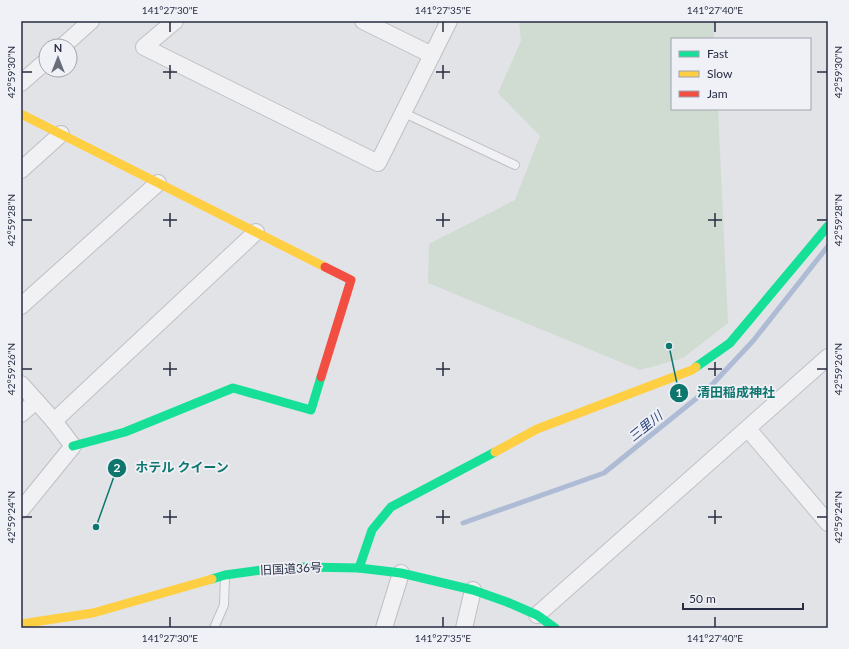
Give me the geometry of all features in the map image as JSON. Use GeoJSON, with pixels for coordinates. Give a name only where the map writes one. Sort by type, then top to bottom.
{"type":"FeatureCollection","features":[{"type":"Feature","properties":{"kind":"street"},"geometry":{"type":"LineString","coordinates":[[72,38],[91,21]]}},
{"type":"Feature","properties":{"kind":"street"},"geometry":{"type":"LineString","coordinates":[[175,21],[144,47],[378,163],[402,112],[449,21]]}},
{"type":"Feature","properties":{"kind":"street"},"geometry":{"type":"LineString","coordinates":[[363,21],[432,55]]}},
{"type":"Feature","properties":{"kind":"street"},"geometry":{"type":"LineString","coordinates":[[21,83],[38,68]]}},
{"type":"Feature","properties":{"kind":"street"},"geometry":{"type":"LineString","coordinates":[[21,114],[351,280],[311,410],[233,388],[124,432],[73,446],[21,510]]}},
{"type":"Feature","properties":{"kind":"street"},"geometry":{"type":"LineString","coordinates":[[21,170],[61,134]]}},
{"type":"Feature","properties":{"kind":"street"},"geometry":{"type":"LineString","coordinates":[[21,306],[158,183]]}},
{"type":"Feature","properties":{"kind":"street"},"geometry":{"type":"LineString","coordinates":[[359,568],[372,530],[391,507],[537,429],[692,370],[730,343],[828,226]]}},
{"type":"Feature","properties":{"kind":"street"},"geometry":{"type":"LineString","coordinates":[[54,421],[256,232]]}},
{"type":"Feature","properties":{"kind":"street"},"geometry":{"type":"LineString","coordinates":[[546,623],[748,429],[828,357]]}},
{"type":"Feature","properties":{"kind":"street"},"geometry":{"type":"LineString","coordinates":[[21,384],[54,421],[73,446]]}},
{"type":"Feature","properties":{"kind":"street"},"geometry":{"type":"LineString","coordinates":[[21,414],[36,401]]}},
{"type":"Feature","properties":{"kind":"street"},"geometry":{"type":"LineString","coordinates":[[748,429],[828,523]]}},
{"type":"Feature","properties":{"kind":"street","name":"旧国道36号"},"geometry":{"type":"LineString","coordinates":[[21,624],[92,612],[225,575],[304,566],[359,568],[400,573],[473,590],[507,602],[546,623]]}},
{"type":"Feature","properties":{"kind":"street"},"geometry":{"type":"LineString","coordinates":[[384,628],[400,573]]}},
{"type":"Feature","properties":{"kind":"street"},"geometry":{"type":"LineString","coordinates":[[464,628],[473,590]]}},
{"type":"Feature","properties":{"kind":"street"},"geometry":{"type":"LineString","coordinates":[[88,628],[92,612]]}},
{"type":"Feature","properties":{"kind":"lane"},"geometry":{"type":"LineString","coordinates":[[402,112],[515,165]]}},
{"type":"Feature","properties":{"kind":"lane"},"geometry":{"type":"LineString","coordinates":[[214,628],[224,604],[225,575]]}},
{"type":"Feature","properties":{"kind":"shaded area"},"geometry":{"type":"Polygon","coordinates":[[[519,21],[714,21],[714,38],[671,38],[671,110],[718,110],[728,323],[683,358],[640,370],[428,283],[429,244],[515,200],[540,136],[498,93],[521,41],[519,21]]]}},
{"type":"Feature","properties":{"kind":"waterway","name":"三里川"},"geometry":{"type":"LineString","coordinates":[[463,523],[604,473],[708,389],[753,341],[828,246]]}},
{"type":"Feature","properties":{"kind":"traffic: fast"},"geometry":{"type":"LineString","coordinates":[[696,367],[730,343],[828,226]]}},
{"type":"Feature","properties":{"kind":"traffic: fast"},"geometry":{"type":"LineString","coordinates":[[73,446],[125,432],[233,388],[311,410],[321,377]]}},
{"type":"Feature","properties":{"kind":"traffic: fast"},"geometry":{"type":"LineString","coordinates":[[359,568],[372,530],[391,507],[495,452]]}},
{"type":"Feature","properties":{"kind":"traffic: fast"},"geometry":{"type":"LineString","coordinates":[[212,579],[225,575],[269,569],[304,567],[359,568],[401,573],[473,590],[507,602],[537,615],[555,628]]}},
{"type":"Feature","properties":{"kind":"traffic: slow"},"geometry":{"type":"LineString","coordinates":[[21,114],[325,267]]}},
{"type":"Feature","properties":{"kind":"traffic: slow"},"geometry":{"type":"LineString","coordinates":[[495,452],[537,429],[692,370],[696,367]]}},
{"type":"Feature","properties":{"kind":"traffic: slow"},"geometry":{"type":"LineString","coordinates":[[21,624],[93,613],[212,579]]}},
{"type":"Feature","properties":{"kind":"traffic: jam"},"geometry":{"type":"LineString","coordinates":[[321,377],[351,280],[325,267]]}},
{"type":"Feature","properties":{"kind":"place","name":"清田稲成神社"},"geometry":{"type":"Point","coordinates":[669,346]}},
{"type":"Feature","properties":{"kind":"place","name":"ホテル クイーン"},"geometry":{"type":"Point","coordinates":[96,527]}}]}
